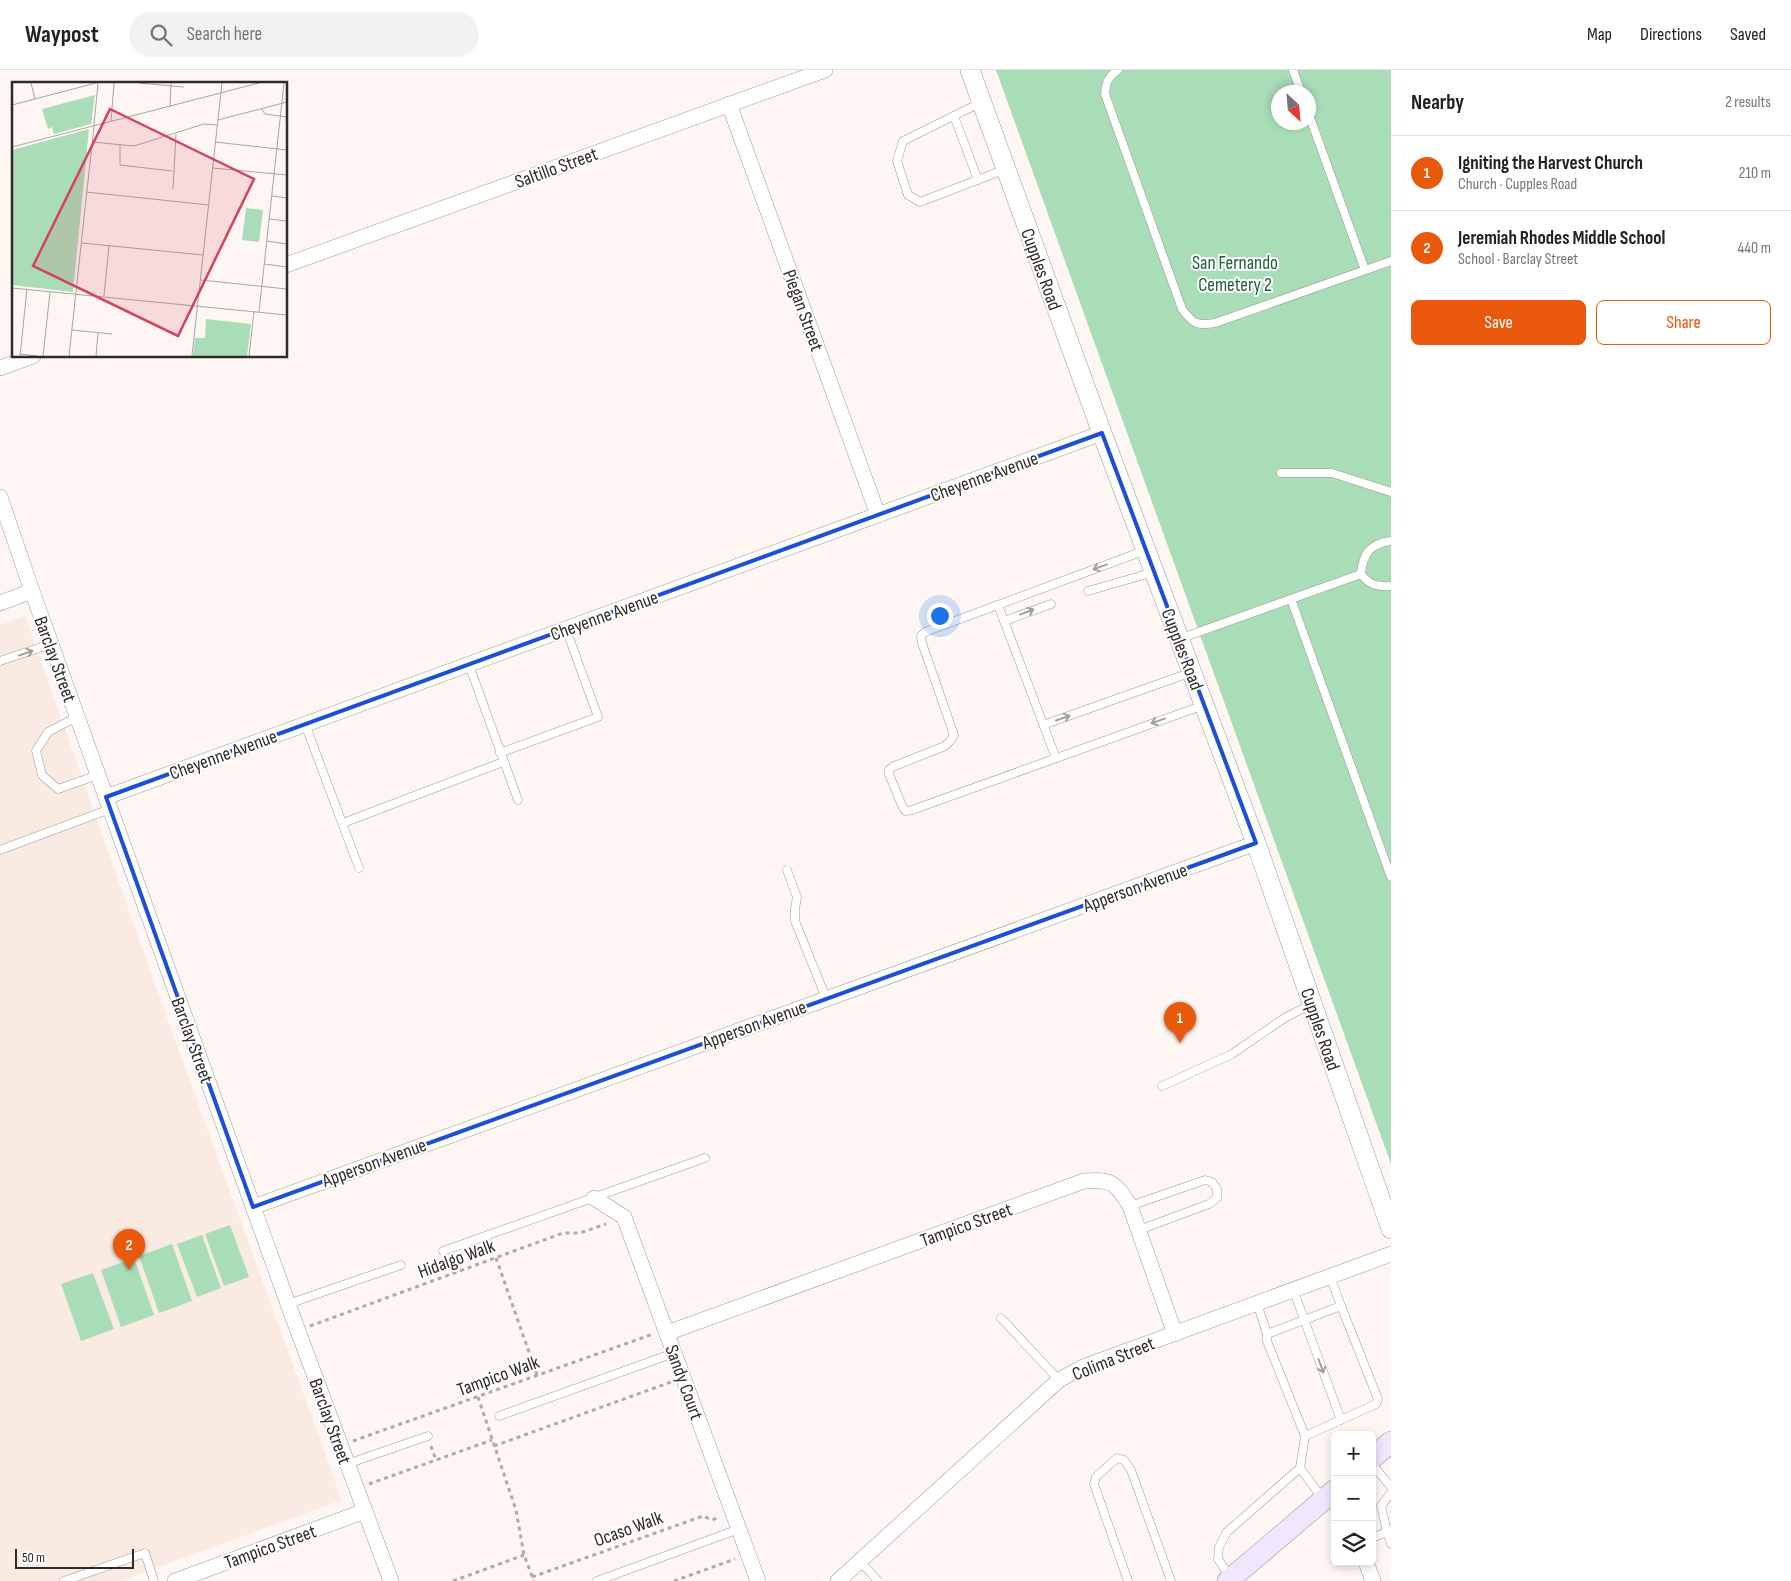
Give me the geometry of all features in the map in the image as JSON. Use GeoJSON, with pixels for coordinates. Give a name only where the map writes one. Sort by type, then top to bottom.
{"type":"FeatureCollection","features":[{"type":"Feature","properties":{"kind":"main road"},"geometry":{"type":"LineString","coordinates":[[1376,1455],[1391,1442]]}},
{"type":"Feature","properties":{"kind":"main road"},"geometry":{"type":"LineString","coordinates":[[1229,1580],[1329,1495]]}},
{"type":"Feature","properties":{"kind":"street","name":"Saltillo Street"},"geometry":{"type":"LineString","coordinates":[[288,264],[825,70]]}},
{"type":"Feature","properties":{"kind":"street","name":"Cupples Road"},"geometry":{"type":"LineString","coordinates":[[970,70],[1102,433],[1256,843],[1391,1229]]}},
{"type":"Feature","properties":{"kind":"street","name":"Piegan Street"},"geometry":{"type":"LineString","coordinates":[[729,104],[878,515]]}},
{"type":"Feature","properties":{"kind":"street"},"geometry":{"type":"LineString","coordinates":[[0,368],[28,358]]}},
{"type":"Feature","properties":{"kind":"street","name":"Cheyenne Avenue"},"geometry":{"type":"LineString","coordinates":[[108,803],[305,724],[1102,433]]}},
{"type":"Feature","properties":{"kind":"street","name":"Barclay Street"},"geometry":{"type":"LineString","coordinates":[[0,497],[253,1207],[391,1581]]}},
{"type":"Feature","properties":{"kind":"street"},"geometry":{"type":"LineString","coordinates":[[0,603],[32,591]]}},
{"type":"Feature","properties":{"kind":"street","name":"Apperson Avenue"},"geometry":{"type":"LineString","coordinates":[[253,1207],[1256,843]]}},
{"type":"Feature","properties":{"kind":"street","name":"Tampico Street"},"geometry":{"type":"LineString","coordinates":[[666,1331],[1084,1181],[1105,1180],[1119,1188],[1130,1206],[1175,1334]]}},
{"type":"Feature","properties":{"kind":"street"},"geometry":{"type":"LineString","coordinates":[[594,1198],[624,1217]]}},
{"type":"Feature","properties":{"kind":"street","name":"Sandy Court"},"geometry":{"type":"LineString","coordinates":[[624,1217],[758,1581]]}},
{"type":"Feature","properties":{"kind":"street","name":"Colima Street"},"geometry":{"type":"LineString","coordinates":[[838,1581],[1059,1380],[1083,1367],[1391,1254]]}},
{"type":"Feature","properties":{"kind":"street","name":"Tampico Street"},"geometry":{"type":"LineString","coordinates":[[175,1581],[365,1511]]}},
{"type":"Feature","properties":{"kind":"street"},"geometry":{"type":"LineString","coordinates":[[1367,1566],[1373,1581]]}},
{"type":"Feature","properties":{"kind":"lane"},"geometry":{"type":"LineString","coordinates":[[1118,70],[1106,82],[1105,94],[1182,310],[1189,319],[1200,325],[1215,323],[1391,261]]}},
{"type":"Feature","properties":{"kind":"lane"},"geometry":{"type":"LineString","coordinates":[[1293,70],[1299,85]]}},
{"type":"Feature","properties":{"kind":"lane"},"geometry":{"type":"LineString","coordinates":[[982,102],[903,141],[897,161],[908,195],[920,202],[1006,169]]}},
{"type":"Feature","properties":{"kind":"lane"},"geometry":{"type":"LineString","coordinates":[[954,116],[978,180]]}},
{"type":"Feature","properties":{"kind":"lane"},"geometry":{"type":"LineString","coordinates":[[1314,130],[1365,270]]}},
{"type":"Feature","properties":{"kind":"lane"},"geometry":{"type":"LineString","coordinates":[[1280,473],[1332,473],[1391,492]]}},
{"type":"Feature","properties":{"kind":"lane"},"geometry":{"type":"LineString","coordinates":[[1391,541],[1381,543],[1370,549],[1363,559],[1361,574],[1368,583],[1381,587],[1391,586]]}},
{"type":"Feature","properties":{"kind":"lane"},"geometry":{"type":"LineString","coordinates":[[1146,550],[925,632],[921,636],[922,643],[954,735],[945,746],[892,767],[889,770],[889,774],[903,808],[906,811],[912,810],[1204,704]]}},
{"type":"Feature","properties":{"kind":"lane"},"geometry":{"type":"LineString","coordinates":[[1088,591],[1154,572]]}},
{"type":"Feature","properties":{"kind":"lane"},"geometry":{"type":"LineString","coordinates":[[1179,639],[1361,574]]}},
{"type":"Feature","properties":{"kind":"lane"},"geometry":{"type":"LineString","coordinates":[[1291,600],[1391,877]]}},
{"type":"Feature","properties":{"kind":"lane"},"geometry":{"type":"LineString","coordinates":[[998,604],[1056,758]]}},
{"type":"Feature","properties":{"kind":"lane"},"geometry":{"type":"LineString","coordinates":[[1004,621],[1051,604]]}},
{"type":"Feature","properties":{"kind":"lane"},"geometry":{"type":"LineString","coordinates":[[500,753],[598,716],[566,629]]}},
{"type":"Feature","properties":{"kind":"lane"},"geometry":{"type":"LineString","coordinates":[[0,662],[51,644]]}},
{"type":"Feature","properties":{"kind":"lane"},"geometry":{"type":"LineString","coordinates":[[468,665],[518,800]]}},
{"type":"Feature","properties":{"kind":"lane"},"geometry":{"type":"LineString","coordinates":[[1044,725],[1192,672]]}},
{"type":"Feature","properties":{"kind":"lane"},"geometry":{"type":"LineString","coordinates":[[77,717],[48,732],[36,751],[42,775],[58,789],[98,775]]}},
{"type":"Feature","properties":{"kind":"lane"},"geometry":{"type":"LineString","coordinates":[[305,724],[359,868]]}},
{"type":"Feature","properties":{"kind":"lane"},"geometry":{"type":"LineString","coordinates":[[343,823],[503,762]]}},
{"type":"Feature","properties":{"kind":"lane"},"geometry":{"type":"LineString","coordinates":[[0,850],[108,803]]}},
{"type":"Feature","properties":{"kind":"lane"},"geometry":{"type":"LineString","coordinates":[[787,870],[797,897],[795,921],[826,998]]}},
{"type":"Feature","properties":{"kind":"lane"},"geometry":{"type":"LineString","coordinates":[[1162,1086],[1232,1054],[1286,1017],[1312,1004]]}},
{"type":"Feature","properties":{"kind":"lane"},"geometry":{"type":"LineString","coordinates":[[443,1251],[705,1158]]}},
{"type":"Feature","properties":{"kind":"lane"},"geometry":{"type":"LineString","coordinates":[[1130,1206],[1205,1180],[1212,1182],[1217,1189],[1217,1198],[1209,1204],[1139,1230]]}},
{"type":"Feature","properties":{"kind":"lane"},"geometry":{"type":"LineString","coordinates":[[288,1304],[402,1265]]}},
{"type":"Feature","properties":{"kind":"lane"},"geometry":{"type":"LineString","coordinates":[[1305,1436],[1376,1404],[1378,1399],[1330,1276]]}},
{"type":"Feature","properties":{"kind":"lane"},"geometry":{"type":"LineString","coordinates":[[1294,1289],[1341,1420]]}},
{"type":"Feature","properties":{"kind":"lane"},"geometry":{"type":"LineString","coordinates":[[1229,1580],[1218,1559],[1219,1547],[1228,1532],[1300,1468],[1305,1436],[1267,1341],[1267,1334],[1257,1303]]}},
{"type":"Feature","properties":{"kind":"lane"},"geometry":{"type":"LineString","coordinates":[[1267,1334],[1341,1306]]}},
{"type":"Feature","properties":{"kind":"lane"},"geometry":{"type":"LineString","coordinates":[[1001,1318],[1059,1380]]}},
{"type":"Feature","properties":{"kind":"lane"},"geometry":{"type":"LineString","coordinates":[[498,1416],[674,1353]]}},
{"type":"Feature","properties":{"kind":"lane"},"geometry":{"type":"LineString","coordinates":[[347,1464],[428,1436]]}},
{"type":"Feature","properties":{"kind":"lane"},"geometry":{"type":"LineString","coordinates":[[1128,1581],[1094,1484],[1096,1477],[1117,1458],[1124,1460],[1131,1470],[1171,1581]]}},
{"type":"Feature","properties":{"kind":"lane"},"geometry":{"type":"LineString","coordinates":[[1300,1468],[1329,1495]]}},
{"type":"Feature","properties":{"kind":"lane"},"geometry":{"type":"LineString","coordinates":[[1376,1469],[1391,1488]]}},
{"type":"Feature","properties":{"kind":"lane"},"geometry":{"type":"LineString","coordinates":[[1391,1493],[1380,1506],[1389,1531],[1391,1544]]}},
{"type":"Feature","properties":{"kind":"lane"},"geometry":{"type":"LineString","coordinates":[[597,1581],[739,1529]]}},
{"type":"Feature","properties":{"kind":"lane"},"geometry":{"type":"LineString","coordinates":[[1376,1536],[1389,1531]]}},
{"type":"Feature","properties":{"kind":"lane"},"geometry":{"type":"LineString","coordinates":[[64,1581],[145,1553],[154,1581]]}},
{"type":"Feature","properties":{"kind":"lane"},"geometry":{"type":"LineString","coordinates":[[860,1561],[878,1581]]}},
{"type":"Feature","properties":{"kind":"path","name":"Hidalgo Walk"},"geometry":{"type":"LineString","coordinates":[[298,1330],[563,1233],[580,1233],[624,1217]]}},
{"type":"Feature","properties":{"kind":"path"},"geometry":{"type":"LineString","coordinates":[[496,1258],[537,1376]]}},
{"type":"Feature","properties":{"kind":"path","name":"Tampico Walk"},"geometry":{"type":"LineString","coordinates":[[341,1445],[666,1331]]}},
{"type":"Feature","properties":{"kind":"path"},"geometry":{"type":"LineString","coordinates":[[494,1446],[683,1377]]}},
{"type":"Feature","properties":{"kind":"path"},"geometry":{"type":"LineString","coordinates":[[478,1397],[516,1510],[524,1555],[533,1579]]}},
{"type":"Feature","properties":{"kind":"path"},"geometry":{"type":"LineString","coordinates":[[356,1489],[492,1440]]}},
{"type":"Feature","properties":{"kind":"path","name":"Ocaso Walk"},"geometry":{"type":"LineString","coordinates":[[533,1579],[703,1516],[712,1520],[732,1511]]}},
{"type":"Feature","properties":{"kind":"path"},"geometry":{"type":"LineString","coordinates":[[674,1581],[748,1554]]}},
{"type":"Feature","properties":{"kind":"path"},"geometry":{"type":"LineString","coordinates":[[453,1581],[524,1555]]}},
{"type":"Feature","properties":{"kind":"highlighted area"},"geometry":{"type":"Polygon","coordinates":[[[1102,433],[1256,843],[253,1207],[106,797],[1102,433]]]}},
{"type":"Feature","properties":{"kind":"shaded area"},"geometry":{"type":"Polygon","coordinates":[[[25,616],[159,996],[342,1500],[120,1581],[0,1581],[0,625],[25,616]]]}},
{"type":"Feature","properties":{"kind":"green space","name":"San Fernando Cemetery 2"},"geometry":{"type":"Polygon","coordinates":[[[996,70],[1391,70],[1391,1164],[996,70]]]}},
{"type":"Feature","properties":{"kind":"green space"},"geometry":{"type":"Polygon","coordinates":[[[230,1225],[249,1277],[224,1286],[205,1234],[230,1225]]]}},
{"type":"Feature","properties":{"kind":"green space"},"geometry":{"type":"Polygon","coordinates":[[[202,1235],[221,1288],[197,1297],[177,1244],[202,1235]]]}},
{"type":"Feature","properties":{"kind":"green space"},"geometry":{"type":"Polygon","coordinates":[[[172,1244],[192,1301],[159,1313],[139,1256],[172,1244]]]}},
{"type":"Feature","properties":{"kind":"green space"},"geometry":{"type":"Polygon","coordinates":[[[134,1258],[154,1315],[121,1327],[101,1270],[134,1258]]]}},
{"type":"Feature","properties":{"kind":"green space"},"geometry":{"type":"Polygon","coordinates":[[[93,1273],[114,1329],[81,1341],[61,1284],[93,1273]]]}},
{"type":"Feature","properties":{"kind":"place","name":"Igniting the Harvest Church"},"geometry":{"type":"Point","coordinates":[1180,1043]}},
{"type":"Feature","properties":{"kind":"place","name":"Jeremiah Rhodes Middle School"},"geometry":{"type":"Point","coordinates":[129,1270]}}]}
